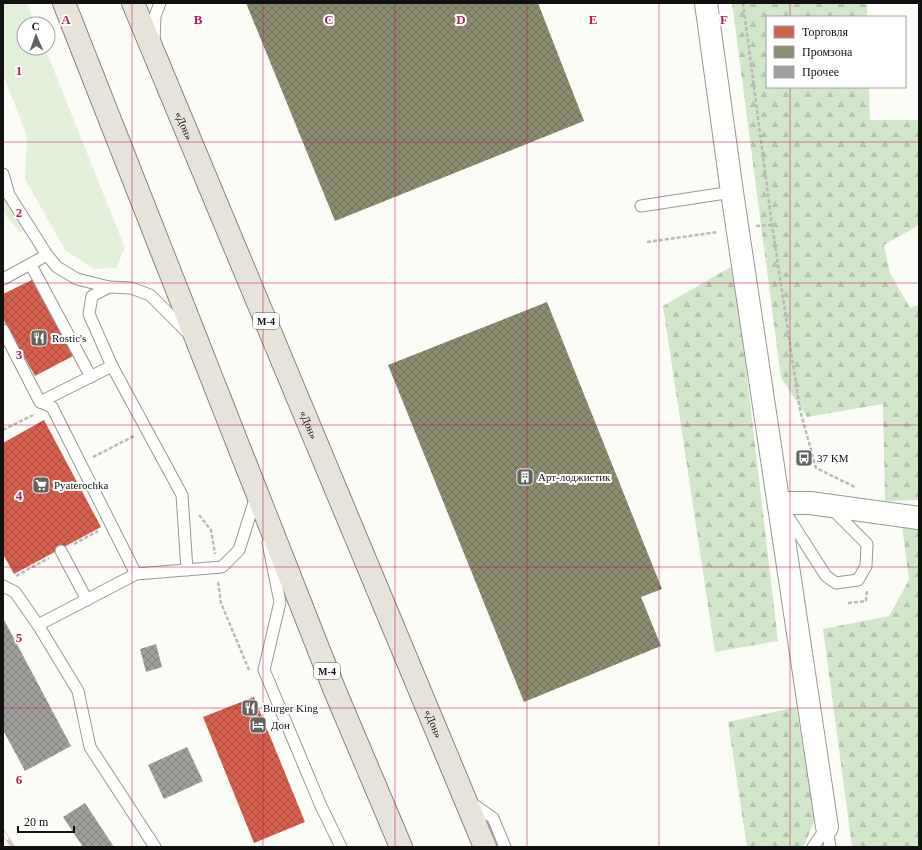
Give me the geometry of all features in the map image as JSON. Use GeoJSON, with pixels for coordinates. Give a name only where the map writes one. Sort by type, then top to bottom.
{"type":"FeatureCollection","features":[{"type":"Feature","properties":{"kind":"highway","name":"М-4"},"geometry":{"type":"LineString","coordinates":[[64,3],[335,691],[401,847]]}},
{"type":"Feature","properties":{"kind":"highway","name":"«Дон»"},"geometry":{"type":"LineString","coordinates":[[133,3],[485,847]]}},
{"type":"Feature","properties":{"kind":"street"},"geometry":{"type":"LineString","coordinates":[[706,3],[732,192],[780,503],[829,837]]}},
{"type":"Feature","properties":{"kind":"street"},"geometry":{"type":"LineString","coordinates":[[780,503],[810,503],[919,518]]}},
{"type":"Feature","properties":{"kind":"lane"},"geometry":{"type":"LineString","coordinates":[[154,53],[155,16],[160,3]]}},
{"type":"Feature","properties":{"kind":"lane"},"geometry":{"type":"LineString","coordinates":[[3,174],[9,195],[47,255],[57,267],[77,279],[109,287],[131,288],[150,295],[198,343]]}},
{"type":"Feature","properties":{"kind":"lane"},"geometry":{"type":"LineString","coordinates":[[641,206],[732,192]]}},
{"type":"Feature","properties":{"kind":"lane"},"geometry":{"type":"LineString","coordinates":[[3,279],[47,255]]}},
{"type":"Feature","properties":{"kind":"lane"},"geometry":{"type":"LineString","coordinates":[[31,265],[91,377]]}},
{"type":"Feature","properties":{"kind":"lane"},"geometry":{"type":"LineString","coordinates":[[109,287],[92,296],[89,314],[112,366],[182,495],[187,570]]}},
{"type":"Feature","properties":{"kind":"lane"},"geometry":{"type":"LineString","coordinates":[[3,330],[40,407]]}},
{"type":"Feature","properties":{"kind":"lane"},"geometry":{"type":"LineString","coordinates":[[40,407],[112,366]]}},
{"type":"Feature","properties":{"kind":"lane"},"geometry":{"type":"LineString","coordinates":[[40,407],[52,407],[136,574]]}},
{"type":"Feature","properties":{"kind":"lane"},"geometry":{"type":"LineString","coordinates":[[38,625],[136,574],[222,567],[239,550],[257,494]]}},
{"type":"Feature","properties":{"kind":"lane"},"geometry":{"type":"LineString","coordinates":[[257,494],[280,602],[264,670],[321,806],[342,847]]}},
{"type":"Feature","properties":{"kind":"lane"},"geometry":{"type":"LineString","coordinates":[[780,503],[826,576],[836,583],[858,580],[866,566],[867,544],[829,506]]}},
{"type":"Feature","properties":{"kind":"lane"},"geometry":{"type":"LineString","coordinates":[[61,551],[87,600]]}},
{"type":"Feature","properties":{"kind":"lane"},"geometry":{"type":"LineString","coordinates":[[6,582],[38,625],[78,691],[90,747],[155,847]]}},
{"type":"Feature","properties":{"kind":"lane"},"geometry":{"type":"LineString","coordinates":[[465,798],[493,818],[505,847]]}},
{"type":"Feature","properties":{"kind":"lane"},"geometry":{"type":"LineString","coordinates":[[813,847],[829,837]]}},
{"type":"Feature","properties":{"kind":"path"},"geometry":{"type":"LineString","coordinates":[[743,3],[772,224],[800,410],[816,468],[856,488]]}},
{"type":"Feature","properties":{"kind":"path"},"geometry":{"type":"LineString","coordinates":[[647,242],[738,229]]}},
{"type":"Feature","properties":{"kind":"path"},"geometry":{"type":"LineString","coordinates":[[3,430],[40,407]]}},
{"type":"Feature","properties":{"kind":"path"},"geometry":{"type":"LineString","coordinates":[[80,463],[146,430]]}},
{"type":"Feature","properties":{"kind":"path"},"geometry":{"type":"LineString","coordinates":[[6,582],[99,530]]}},
{"type":"Feature","properties":{"kind":"path"},"geometry":{"type":"LineString","coordinates":[[848,603],[866,601],[868,586]]}},
{"type":"Feature","properties":{"kind":"green space"},"geometry":{"type":"Polygon","coordinates":[[[3,3],[27,3],[32,16],[16,16],[16,56],[48,56],[125,248],[116,268],[94,269],[65,250],[25,179],[27,136],[3,74],[3,3]]]}},
{"type":"Feature","properties":{"kind":"green space"},"geometry":{"type":"Polygon","coordinates":[[[732,3],[867,3],[867,16],[766,16],[766,88],[869,88],[870,120],[919,120],[919,225],[884,245],[890,273],[910,308],[919,305],[919,500],[885,501],[883,404],[807,417],[781,378],[732,3]]]}},
{"type":"Feature","properties":{"kind":"green space"},"geometry":{"type":"Polygon","coordinates":[[[3,196],[26,229],[20,233],[3,212],[3,196]]]}},
{"type":"Feature","properties":{"kind":"green space"},"geometry":{"type":"Polygon","coordinates":[[[734,265],[778,641],[715,652],[663,306],[734,265]]]}},
{"type":"Feature","properties":{"kind":"green space"},"geometry":{"type":"Polygon","coordinates":[[[902,526],[919,527],[919,847],[852,847],[823,629],[889,616],[909,580],[902,526]]]}},
{"type":"Feature","properties":{"kind":"green space"},"geometry":{"type":"Polygon","coordinates":[[[796,707],[816,817],[805,844],[800,847],[747,847],[728,722],[796,707]]]}},
{"type":"Feature","properties":{"kind":"building: Торговля","name":"Rostic's"},"geometry":{"type":"Polygon","coordinates":[[[32,280],[73,356],[35,376],[3,319],[3,294],[32,280]]]}},
{"type":"Feature","properties":{"kind":"building: Торговля","name":"Pyaterochka"},"geometry":{"type":"Polygon","coordinates":[[[44,420],[101,527],[14,574],[3,554],[3,443],[44,420]]]}},
{"type":"Feature","properties":{"kind":"building: Торговля"},"geometry":{"type":"Polygon","coordinates":[[[254,697],[305,822],[254,843],[203,717],[254,697]]]}},
{"type":"Feature","properties":{"kind":"building: Промзона"},"geometry":{"type":"Polygon","coordinates":[[[246,3],[538,3],[584,121],[335,221],[246,3]]]}},
{"type":"Feature","properties":{"kind":"building: Промзона","name":"Арт-лоджистик"},"geometry":{"type":"Polygon","coordinates":[[[547,302],[662,589],[641,597],[661,646],[524,702],[388,365],[547,302]]]}},
{"type":"Feature","properties":{"kind":"building: Прочее"},"geometry":{"type":"Polygon","coordinates":[[[3,618],[71,746],[25,771],[3,730],[3,618]]]}},
{"type":"Feature","properties":{"kind":"building: Прочее"},"geometry":{"type":"Polygon","coordinates":[[[156,644],[162,667],[146,672],[140,649],[156,644]]]}},
{"type":"Feature","properties":{"kind":"building: Прочее"},"geometry":{"type":"Polygon","coordinates":[[[187,747],[203,781],[164,799],[148,765],[187,747]]]}},
{"type":"Feature","properties":{"kind":"building: Прочее"},"geometry":{"type":"Polygon","coordinates":[[[85,803],[114,847],[83,847],[63,817],[85,803]]]}},
{"type":"Feature","properties":{"kind":"railway"},"geometry":{"type":"LineString","coordinates":[[3,832],[13,847]]}},
{"type":"Feature","properties":{"kind":"place","name":"Rostic's"},"geometry":{"type":"Point","coordinates":[39,338]}},
{"type":"Feature","properties":{"kind":"place","name":"37 KM"},"geometry":{"type":"Point","coordinates":[804,458]}},
{"type":"Feature","properties":{"kind":"place","name":"Арт-лоджистик"},"geometry":{"type":"Point","coordinates":[525,477]}},
{"type":"Feature","properties":{"kind":"place","name":"Pyaterochka"},"geometry":{"type":"Point","coordinates":[41,485]}},
{"type":"Feature","properties":{"kind":"place","name":"Burger King"},"geometry":{"type":"Point","coordinates":[250,708]}},
{"type":"Feature","properties":{"kind":"place","name":"Дон"},"geometry":{"type":"Point","coordinates":[258,725]}}]}
